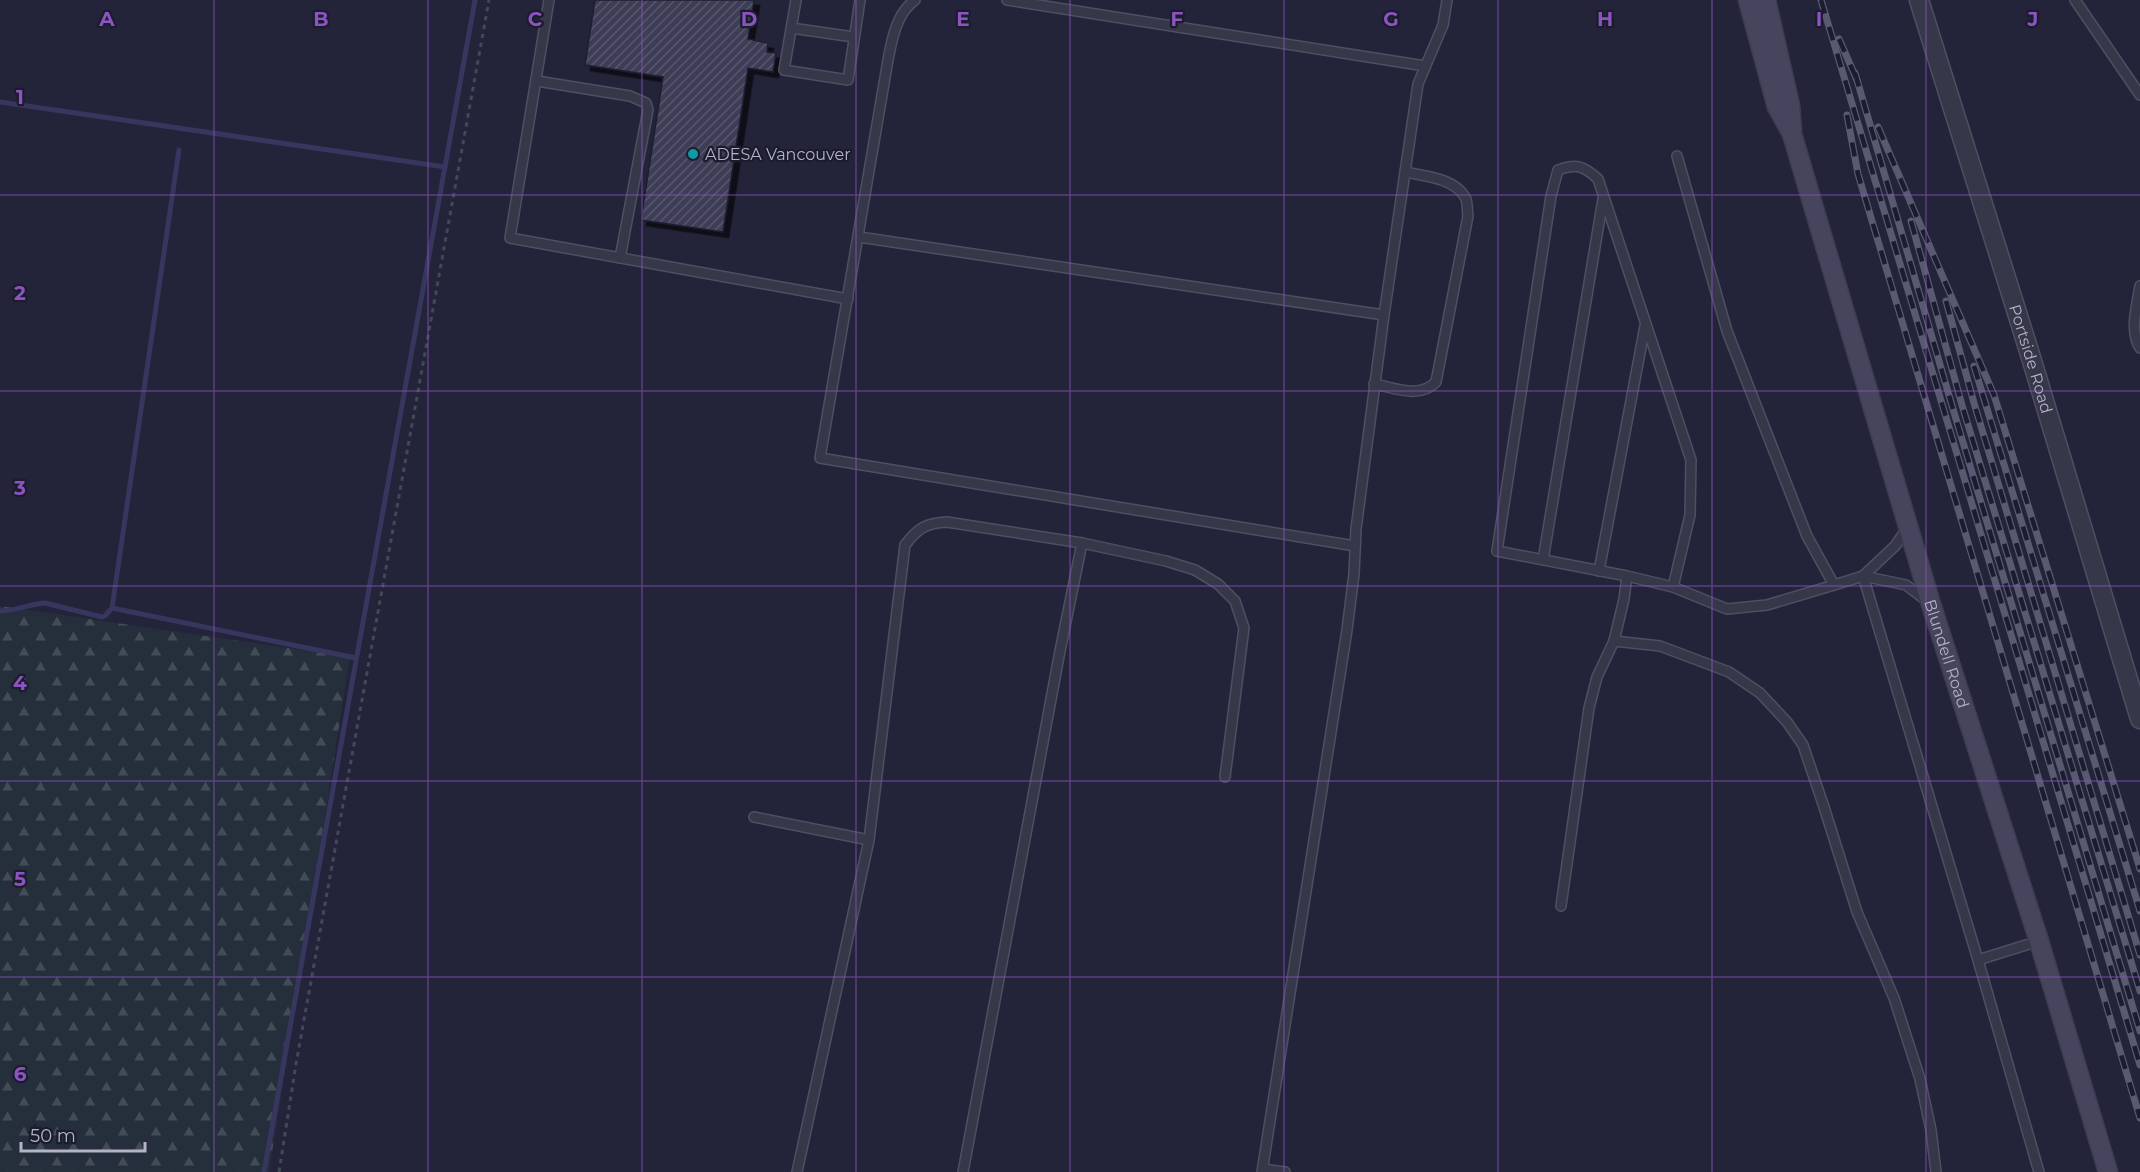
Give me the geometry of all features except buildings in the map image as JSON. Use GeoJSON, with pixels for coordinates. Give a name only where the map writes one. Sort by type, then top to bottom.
{"type":"FeatureCollection","features":[{"type":"Feature","properties":{"kind":"main road","name":"Blundell Road"},"geometry":{"type":"LineString","coordinates":[[1748,0],[1778,107],[1792,134],[1931,604],[2039,941],[2108,1172]]}},
{"type":"Feature","properties":{"kind":"main road","name":"Blundell Road"},"geometry":{"type":"LineString","coordinates":[[1766,0],[1790,105],[1792,134]]}},
{"type":"Feature","properties":{"kind":"street","name":"Portside Road"},"geometry":{"type":"LineString","coordinates":[[1919,0],[2026,340],[2140,719]]}},
{"type":"Feature","properties":{"kind":"lane"},"geometry":{"type":"LineString","coordinates":[[549,0],[510,238],[848,299]]}},
{"type":"Feature","properties":{"kind":"lane"},"geometry":{"type":"LineString","coordinates":[[796,0],[784,70],[848,80],[860,0]]}},
{"type":"Feature","properties":{"kind":"lane"},"geometry":{"type":"LineString","coordinates":[[915,0],[909,4],[899,20],[892,38],[820,458],[1355,546]]}},
{"type":"Feature","properties":{"kind":"lane"},"geometry":{"type":"LineString","coordinates":[[1007,0],[1425,66]]}},
{"type":"Feature","properties":{"kind":"lane"},"geometry":{"type":"LineString","coordinates":[[1285,1172],[1262,1171],[1347,630],[1354,574],[1356,529],[1374,384],[1418,84],[1443,25],[1447,0]]}},
{"type":"Feature","properties":{"kind":"lane"},"geometry":{"type":"LineString","coordinates":[[2075,0],[2140,95]]}},
{"type":"Feature","properties":{"kind":"lane"},"geometry":{"type":"LineString","coordinates":[[792,28],[854,37]]}},
{"type":"Feature","properties":{"kind":"lane"},"geometry":{"type":"LineString","coordinates":[[537,81],[630,96],[646,103],[648,110],[620,258]]}},
{"type":"Feature","properties":{"kind":"lane"},"geometry":{"type":"LineString","coordinates":[[1677,156],[1727,331],[1807,536],[1834,585]]}},
{"type":"Feature","properties":{"kind":"lane"},"geometry":{"type":"LineString","coordinates":[[1673,587],[1690,515],[1691,460],[1598,179],[1587,168],[1569,166],[1558,170],[1551,196],[1497,551],[1673,587],[1727,609],[1767,606],[1863,576],[1895,546],[1909,525]]}},
{"type":"Feature","properties":{"kind":"lane"},"geometry":{"type":"LineString","coordinates":[[1374,384],[1413,392],[1428,390],[1436,382],[1468,216],[1466,198],[1456,188],[1439,179],[1405,172]]}},
{"type":"Feature","properties":{"kind":"lane"},"geometry":{"type":"LineString","coordinates":[[1543,560],[1604,197]]}},
{"type":"Feature","properties":{"kind":"lane"},"geometry":{"type":"LineString","coordinates":[[859,237],[1384,315]]}},
{"type":"Feature","properties":{"kind":"lane"},"geometry":{"type":"LineString","coordinates":[[2140,286],[2134,324],[2135,341],[2140,348]]}},
{"type":"Feature","properties":{"kind":"lane"},"geometry":{"type":"LineString","coordinates":[[1599,571],[1645,322]]}},
{"type":"Feature","properties":{"kind":"lane"},"geometry":{"type":"LineString","coordinates":[[798,1172],[869,840],[905,545],[914,533],[930,523],[947,522],[1082,543],[1166,561],[1195,570],[1218,584],[1235,601],[1244,628],[1225,777]]}},
{"type":"Feature","properties":{"kind":"lane"},"geometry":{"type":"LineString","coordinates":[[963,1172],[1082,543]]}},
{"type":"Feature","properties":{"kind":"lane"},"geometry":{"type":"LineString","coordinates":[[1561,906],[1589,708],[1597,677],[1614,641],[1627,576]]}},
{"type":"Feature","properties":{"kind":"lane"},"geometry":{"type":"LineString","coordinates":[[1863,576],[1906,585],[1931,604]]}},
{"type":"Feature","properties":{"kind":"lane"},"geometry":{"type":"LineString","coordinates":[[1863,576],[2039,1172]]}},
{"type":"Feature","properties":{"kind":"lane"},"geometry":{"type":"LineString","coordinates":[[1614,641],[1660,646],[1730,672],[1760,693],[1787,722],[1803,745],[1857,912],[1894,998],[1920,1079],[1931,1130],[1936,1172]]}},
{"type":"Feature","properties":{"kind":"lane"},"geometry":{"type":"LineString","coordinates":[[754,817],[869,840]]}},
{"type":"Feature","properties":{"kind":"lane"},"geometry":{"type":"LineString","coordinates":[[1978,960],[2039,941]]}},
{"type":"Feature","properties":{"kind":"path"},"geometry":{"type":"LineString","coordinates":[[279,1172],[296,1064],[489,0]]}},
{"type":"Feature","properties":{"kind":"green space"},"geometry":{"type":"Polygon","coordinates":[[[0,606],[350,657],[269,1172],[0,1172],[0,606]]]}},
{"type":"Feature","properties":{"kind":"waterway"},"geometry":{"type":"LineString","coordinates":[[264,1172],[475,0]]}},
{"type":"Feature","properties":{"kind":"waterway"},"geometry":{"type":"LineString","coordinates":[[0,102],[445,167]]}},
{"type":"Feature","properties":{"kind":"waterway"},"geometry":{"type":"LineString","coordinates":[[179,150],[112,608],[356,658]]}},
{"type":"Feature","properties":{"kind":"waterway"},"geometry":{"type":"LineString","coordinates":[[0,611],[45,603],[102,617],[112,608]]}},
{"type":"Feature","properties":{"kind":"railway"},"geometry":{"type":"LineString","coordinates":[[1821,0],[2140,1065]]}},
{"type":"Feature","properties":{"kind":"railway"},"geometry":{"type":"LineString","coordinates":[[1839,39],[1857,80]]}},
{"type":"Feature","properties":{"kind":"railway"},"geometry":{"type":"LineString","coordinates":[[1855,73],[1953,409],[2140,1031]]}},
{"type":"Feature","properties":{"kind":"railway"},"geometry":{"type":"LineString","coordinates":[[1847,115],[1858,174],[2140,1118]]}},
{"type":"Feature","properties":{"kind":"railway"},"geometry":{"type":"LineString","coordinates":[[1878,127],[1994,395],[2140,869]]}},
{"type":"Feature","properties":{"kind":"railway"},"geometry":{"type":"LineString","coordinates":[[1911,221],[1962,405],[2140,991]]}},
{"type":"Feature","properties":{"kind":"railway"},"geometry":{"type":"LineString","coordinates":[[1946,301],[1974,403],[2140,955]]}},
{"type":"Feature","properties":{"kind":"railway"},"geometry":{"type":"LineString","coordinates":[[1974,366],[2140,911]]}},
{"type":"Feature","properties":{"kind":"place","name":"ADESA Vancouver"},"geometry":{"type":"Point","coordinates":[693,154]}}]}
